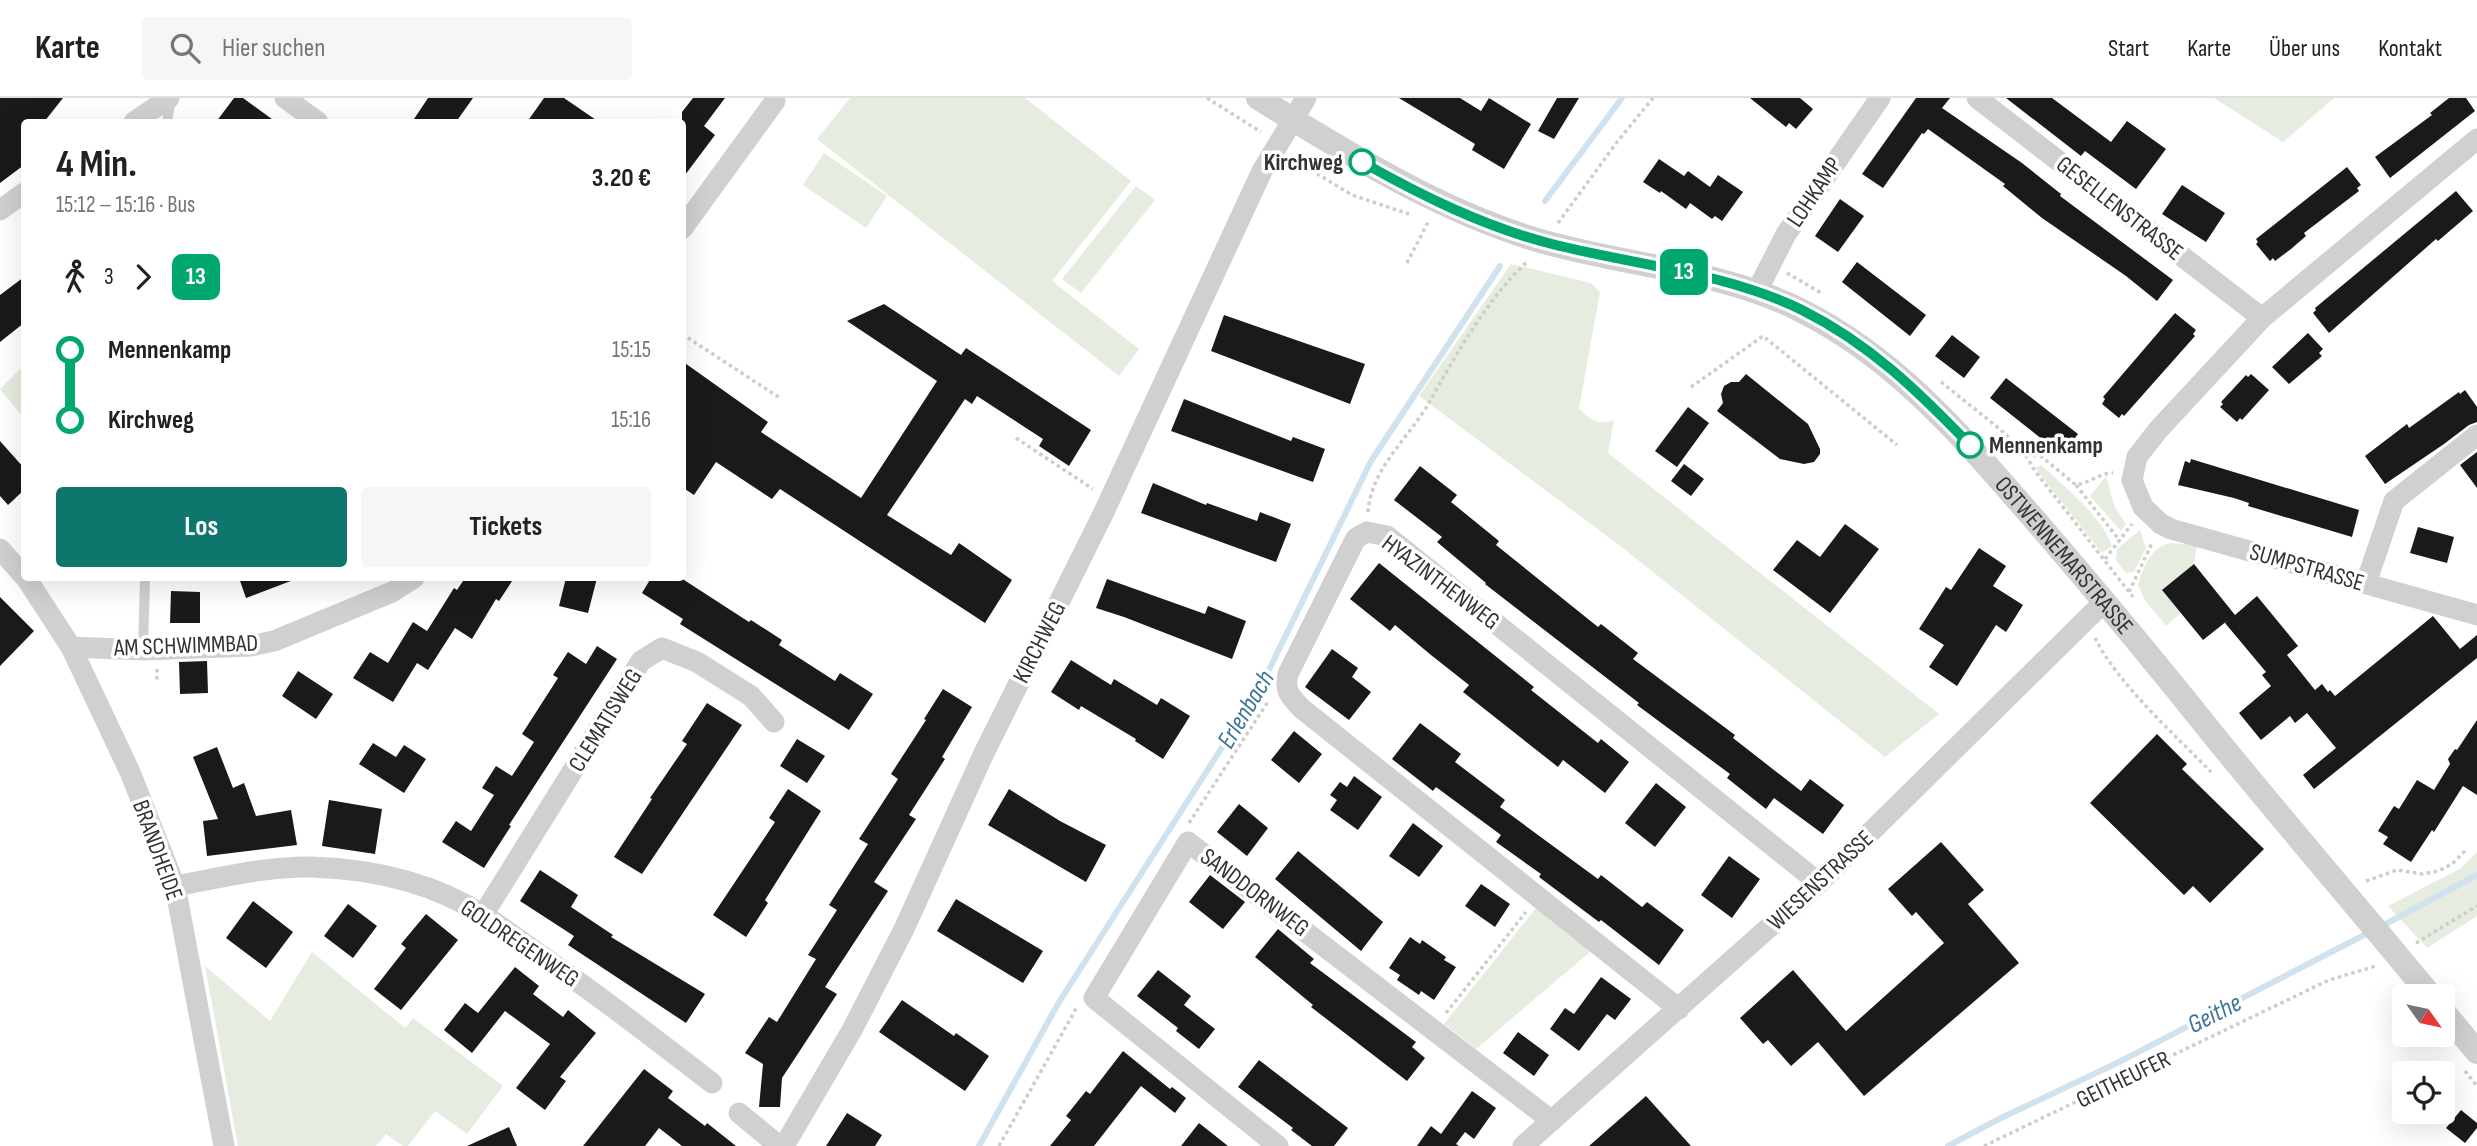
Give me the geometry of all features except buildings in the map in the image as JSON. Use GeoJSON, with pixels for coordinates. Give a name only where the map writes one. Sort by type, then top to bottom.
{"type":"FeatureCollection","features":[{"type":"Feature","properties":{"kind":"street"},"geometry":{"type":"LineString","coordinates":[[138,119],[170,98]]}},
{"type":"Feature","properties":{"kind":"street"},"geometry":{"type":"LineString","coordinates":[[285,98],[314,119]]}},
{"type":"Feature","properties":{"kind":"street","name":"OSTWENNEMARSTRASSE"},"geometry":{"type":"LineString","coordinates":[[1258,98],[1362,162],[1438,202],[1499,227],[1549,243],[1685,272],[1757,291],[1803,311],[1851,338],[1895,371],[1970,445],[2105,601],[2421,984]]}},
{"type":"Feature","properties":{"kind":"street","name":"KIRCHWEG"},"geometry":{"type":"LineString","coordinates":[[782,1146],[852,1030],[904,929],[984,752],[1110,499],[1262,171],[1306,98]]}},
{"type":"Feature","properties":{"kind":"street","name":"LOHKAMP"},"geometry":{"type":"LineString","coordinates":[[1757,291],[1786,234],[1880,98]]}},
{"type":"Feature","properties":{"kind":"street","name":"GESELLENSTRASSE"},"geometry":{"type":"LineString","coordinates":[[1977,98],[2262,318]]}},
{"type":"Feature","properties":{"kind":"street"},"geometry":{"type":"LineString","coordinates":[[686,223],[775,101]]}},
{"type":"Feature","properties":{"kind":"street"},"geometry":{"type":"LineString","coordinates":[[2143,508],[2135,490],[2133,471],[2137,457],[2158,430],[2262,318],[2477,139]]}},
{"type":"Feature","properties":{"kind":"street"},"geometry":{"type":"LineString","coordinates":[[0,210],[21,195]]}},
{"type":"Feature","properties":{"kind":"street"},"geometry":{"type":"LineString","coordinates":[[2366,583],[2394,501],[2477,435]]}},
{"type":"Feature","properties":{"kind":"street","name":"SUMPSTRASSE"},"geometry":{"type":"LineString","coordinates":[[2143,508],[2171,529],[2477,615]]}},
{"type":"Feature","properties":{"kind":"street","name":"HYAZINTHENWEG"},"geometry":{"type":"LineString","coordinates":[[1285,684],[1356,538],[1367,532],[1387,536],[1819,883]]}},
{"type":"Feature","properties":{"kind":"street","name":"BRANDHEIDE"},"geometry":{"type":"LineString","coordinates":[[0,549],[21,573]]}},
{"type":"Feature","properties":{"kind":"street","name":"BRANDHEIDE"},"geometry":{"type":"LineString","coordinates":[[28,581],[71,647],[130,772],[175,886],[224,1146]]}},
{"type":"Feature","properties":{"kind":"street","name":"AM SCHWIMMBAD"},"geometry":{"type":"LineString","coordinates":[[71,647],[143,650],[251,646],[274,641],[392,592],[409,581]]}},
{"type":"Feature","properties":{"kind":"street","name":"WIESENSTRASSE"},"geometry":{"type":"LineString","coordinates":[[1523,1146],[1819,883],[2105,601]]}},
{"type":"Feature","properties":{"kind":"street","name":"CLEMATISWEG"},"geometry":{"type":"LineString","coordinates":[[483,915],[641,662],[662,648],[697,662],[751,696],[774,722]]}},
{"type":"Feature","properties":{"kind":"street"},"geometry":{"type":"LineString","coordinates":[[1285,684],[1287,694],[1301,708],[1679,1009]]}},
{"type":"Feature","properties":{"kind":"street","name":"SANDDORNWEG"},"geometry":{"type":"LineString","coordinates":[[1094,998],[1188,842],[1552,1121]]}},
{"type":"Feature","properties":{"kind":"street","name":"GOLDREGENWEG"},"geometry":{"type":"LineString","coordinates":[[175,886],[257,872],[310,867],[370,872],[408,881],[483,915],[616,1009],[712,1083]]}},
{"type":"Feature","properties":{"kind":"street"},"geometry":{"type":"LineString","coordinates":[[1094,998],[1278,1146]]}},
{"type":"Feature","properties":{"kind":"street"},"geometry":{"type":"LineString","coordinates":[[2455,1025],[2477,1052]]}},
{"type":"Feature","properties":{"kind":"street"},"geometry":{"type":"LineString","coordinates":[[739,1113],[782,1146]]}},
{"type":"Feature","properties":{"kind":"lane"},"geometry":{"type":"LineString","coordinates":[[167,119],[170,98]]}},
{"type":"Feature","properties":{"kind":"lane"},"geometry":{"type":"LineString","coordinates":[[143,650],[145,581]]}},
{"type":"Feature","properties":{"kind":"path"},"geometry":{"type":"LineString","coordinates":[[1207,98],[1256,128],[1275,148],[1352,195],[1439,226]]}},
{"type":"Feature","properties":{"kind":"path"},"geometry":{"type":"LineString","coordinates":[[1549,243],[1558,223],[1616,142],[1653,98]]}},
{"type":"Feature","properties":{"kind":"path"},"geometry":{"type":"LineString","coordinates":[[1407,263],[1428,222]]}},
{"type":"Feature","properties":{"kind":"path"},"geometry":{"type":"LineString","coordinates":[[1367,532],[1369,501],[1383,469],[1430,401],[1450,363],[1492,303],[1531,259],[1519,256]]}},
{"type":"Feature","properties":{"kind":"path"},"geometry":{"type":"LineString","coordinates":[[1690,387],[1763,336],[1897,445]]}},
{"type":"Feature","properties":{"kind":"path"},"geometry":{"type":"LineString","coordinates":[[686,337],[780,398]]}},
{"type":"Feature","properties":{"kind":"path"},"geometry":{"type":"LineString","coordinates":[[1016,438],[1110,499]]}},
{"type":"Feature","properties":{"kind":"path"},"geometry":{"type":"LineString","coordinates":[[2120,541],[2076,485],[2042,457],[2025,454],[2035,471],[2104,560],[2120,541],[2143,508]]}},
{"type":"Feature","properties":{"kind":"path"},"geometry":{"type":"LineString","coordinates":[[2076,485],[2088,483],[2106,473],[2133,471]]}},
{"type":"Feature","properties":{"kind":"path"},"geometry":{"type":"LineString","coordinates":[[2129,592],[2161,524]]}},
{"type":"Feature","properties":{"kind":"path"},"geometry":{"type":"LineString","coordinates":[[1188,842],[1189,819],[1269,700],[1285,684]]}},
{"type":"Feature","properties":{"kind":"path"},"geometry":{"type":"LineString","coordinates":[[2366,881],[2397,870],[2422,874],[2438,871],[2452,864],[2465,851]]}},
{"type":"Feature","properties":{"kind":"path"},"geometry":{"type":"LineString","coordinates":[[1434,1029],[1539,897]]}},
{"type":"Feature","properties":{"kind":"path"},"geometry":{"type":"LineString","coordinates":[[2410,946],[2477,906]]}},
{"type":"Feature","properties":{"kind":"path","name":"GEITHEUFER"},"geometry":{"type":"LineString","coordinates":[[1984,1146],[2281,1003],[2329,981],[2378,965]]}},
{"type":"Feature","properties":{"kind":"path"},"geometry":{"type":"LineString","coordinates":[[999,1146],[1077,1005],[1094,998]]}},
{"type":"Feature","properties":{"kind":"shaded area"},"geometry":{"type":"Polygon","coordinates":[[[850,98],[1025,98],[1131,181],[1052,281],[1139,349],[1119,376],[817,139],[850,98]]]}},
{"type":"Feature","properties":{"kind":"shaded area"},"geometry":{"type":"Polygon","coordinates":[[[2214,98],[2334,98],[2283,142],[2214,98]]]}},
{"type":"Feature","properties":{"kind":"shaded area"},"geometry":{"type":"Polygon","coordinates":[[[824,153],[887,196],[866,228],[803,185],[824,153]]]}},
{"type":"Feature","properties":{"kind":"shaded area"},"geometry":{"type":"Polygon","coordinates":[[[1136,186],[1155,200],[1081,293],[1062,279],[1136,186]]]}},
{"type":"Feature","properties":{"kind":"shaded area"},"geometry":{"type":"Polygon","coordinates":[[[1511,264],[1591,283],[1600,292],[1579,408],[1595,421],[1614,420],[1608,453],[1939,714],[1885,757],[1619,545],[1419,396],[1511,264]]]}},
{"type":"Feature","properties":{"kind":"shaded area"},"geometry":{"type":"Polygon","coordinates":[[[21,368],[21,414],[0,389],[21,368]]]}},
{"type":"Feature","properties":{"kind":"shaded area"},"geometry":{"type":"Polygon","coordinates":[[[2041,465],[2091,512],[2112,546],[2102,553],[2035,468],[2041,465]]]}},
{"type":"Feature","properties":{"kind":"shaded area"},"geometry":{"type":"Polygon","coordinates":[[[2106,476],[2115,508],[2126,524],[2121,531],[2090,496],[2106,476]]]}},
{"type":"Feature","properties":{"kind":"shaded area"},"geometry":{"type":"Polygon","coordinates":[[[2140,530],[2146,548],[2134,572],[2126,573],[2116,560],[2117,549],[2140,530]]]}},
{"type":"Feature","properties":{"kind":"shaded area"},"geometry":{"type":"Polygon","coordinates":[[[2172,543],[2197,545],[2194,564],[2162,590],[2181,613],[2166,626],[2145,600],[2138,585],[2154,552],[2172,543]]]}},
{"type":"Feature","properties":{"kind":"shaded area"},"geometry":{"type":"Polygon","coordinates":[[[2477,852],[2477,916],[2427,948],[2388,906],[2460,869],[2477,852]]]}},
{"type":"Feature","properties":{"kind":"shaded area"},"geometry":{"type":"Polygon","coordinates":[[[1536,908],[1591,951],[1476,1049],[1444,1024],[1536,908]]]}},
{"type":"Feature","properties":{"kind":"shaded area"},"geometry":{"type":"Polygon","coordinates":[[[312,952],[405,1028],[413,1018],[503,1086],[467,1134],[435,1111],[408,1146],[403,1146],[386,1134],[376,1146],[238,1146],[205,966],[270,1021],[312,952]]]}},
{"type":"Feature","properties":{"kind":"waterway","name":"Erlenbach"},"geometry":{"type":"LineString","coordinates":[[1545,201],[1622,98]]}},
{"type":"Feature","properties":{"kind":"waterway","name":"Erlenbach"},"geometry":{"type":"LineString","coordinates":[[979,1146],[1059,1002],[1260,688],[1371,461],[1500,266]]}},
{"type":"Feature","properties":{"kind":"waterway","name":"Geithe"},"geometry":{"type":"LineString","coordinates":[[2380,927],[2477,875]]}},
{"type":"Feature","properties":{"kind":"waterway","name":"Geithe"},"geometry":{"type":"LineString","coordinates":[[1948,1146],[2117,1063],[2370,932]]}},
{"type":"Feature","properties":{"kind":"bus line","name":"13"},"geometry":{"type":"LineString","coordinates":[[1362,162],[1438,202],[1534,239],[1685,272],[1757,291],[1782,301],[1851,338],[1873,353],[1921,395],[1970,445]]}},
{"type":"Feature","properties":{"kind":"place","name":"Kirchweg"},"geometry":{"type":"Point","coordinates":[1362,162]}},
{"type":"Feature","properties":{"kind":"place","name":"Mennenkamp"},"geometry":{"type":"Point","coordinates":[1970,445]}}]}
